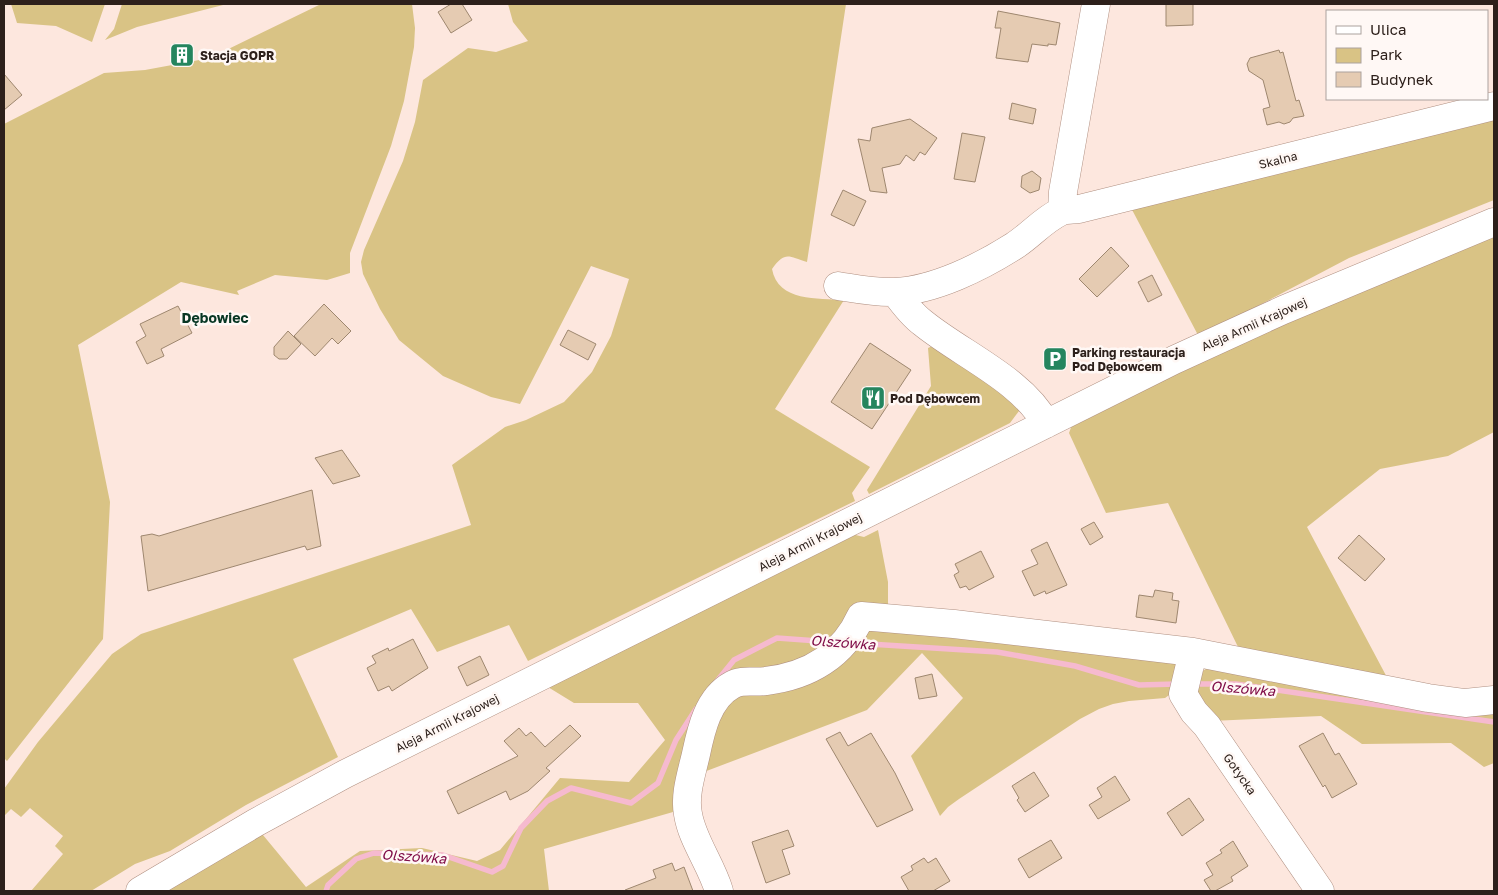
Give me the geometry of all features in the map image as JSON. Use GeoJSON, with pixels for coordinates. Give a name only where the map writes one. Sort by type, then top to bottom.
{"type":"FeatureCollection","features":[{"type":"Feature","properties":{"kind":"street"},"geometry":{"type":"LineString","coordinates":[[1062,211],[1063,192],[1096,4]]}},
{"type":"Feature","properties":{"kind":"street","name":"Skalna"},"geometry":{"type":"LineString","coordinates":[[838,286],[894,292],[936,284],[982,264],[1016,245],[1062,211],[1079,210],[1494,106]]}},
{"type":"Feature","properties":{"kind":"street","name":"Aleja Armii Krajowej"},"geometry":{"type":"LineString","coordinates":[[140,891],[255,823],[345,774],[1174,360],[1259,320],[1494,222]]}},
{"type":"Feature","properties":{"kind":"street"},"geometry":{"type":"LineString","coordinates":[[894,292],[907,309],[922,323],[1018,389],[1032,402],[1046,424]]}},
{"type":"Feature","properties":{"kind":"street"},"geometry":{"type":"LineString","coordinates":[[719,891],[714,876],[690,826],[687,811],[697,746],[710,708],[722,693],[732,685],[742,681],[761,682],[779,680],[799,675],[815,667],[848,640],[861,616],[954,624],[1465,703],[1494,700]]}},
{"type":"Feature","properties":{"kind":"street","name":"Gotycka"},"geometry":{"type":"LineString","coordinates":[[1191,660],[1183,694],[1189,705],[1206,726],[1320,891]]}},
{"type":"Feature","properties":{"kind":"green space"},"geometry":{"type":"Polygon","coordinates":[[[11,4],[105,4],[92,42],[56,26],[17,23],[11,4]]]}},
{"type":"Feature","properties":{"kind":"green space"},"geometry":{"type":"Polygon","coordinates":[[[122,4],[227,4],[137,27],[105,40],[114,29],[122,4]]]}},
{"type":"Feature","properties":{"kind":"green space"},"geometry":{"type":"Polygon","coordinates":[[[321,4],[412,4],[415,28],[414,47],[404,101],[391,146],[350,253],[350,273],[327,280],[275,275],[237,291],[239,295],[181,282],[78,345],[110,502],[103,639],[7,761],[4,758],[4,124],[104,73],[145,70],[210,58],[321,4]]]}},
{"type":"Feature","properties":{"kind":"green space"},"geometry":{"type":"Polygon","coordinates":[[[508,4],[846,4],[807,262],[787,256],[780,259],[772,269],[776,280],[791,293],[811,298],[844,300],[775,409],[870,467],[852,493],[855,501],[528,661],[509,625],[437,652],[411,609],[293,659],[338,757],[246,805],[170,851],[135,864],[91,891],[31,891],[63,854],[55,846],[63,836],[30,808],[21,817],[11,809],[4,816],[4,789],[38,742],[112,654],[141,634],[471,525],[452,465],[505,427],[526,420],[564,402],[592,372],[611,336],[629,279],[591,266],[520,404],[491,397],[443,376],[399,340],[380,309],[363,274],[361,262],[364,250],[403,161],[415,122],[423,80],[468,48],[496,52],[528,41],[513,22],[508,4]]]}},
{"type":"Feature","properties":{"kind":"green space"},"geometry":{"type":"Polygon","coordinates":[[[1494,115],[1494,200],[1349,258],[1199,337],[1129,204],[1494,115]]]}},
{"type":"Feature","properties":{"kind":"green space"},"geometry":{"type":"Polygon","coordinates":[[[1494,230],[1494,432],[1448,456],[1380,469],[1307,527],[1390,683],[1240,651],[1168,503],[1106,513],[1069,433],[1073,422],[1176,369],[1494,230]]]}},
{"type":"Feature","properties":{"kind":"green space"},"geometry":{"type":"Polygon","coordinates":[[[939,343],[1019,404],[1019,411],[1010,423],[869,494],[867,490],[931,386],[928,348],[939,343]]]}},
{"type":"Feature","properties":{"kind":"green space"},"geometry":{"type":"Polygon","coordinates":[[[878,530],[888,582],[888,615],[813,664],[730,681],[683,798],[673,812],[544,849],[549,891],[153,891],[258,829],[306,887],[360,851],[422,848],[477,861],[500,850],[560,778],[629,782],[665,740],[638,703],[574,703],[543,684],[847,533],[864,537],[878,530]]]}},
{"type":"Feature","properties":{"kind":"green space"},"geometry":{"type":"Polygon","coordinates":[[[865,622],[1164,655],[1181,666],[1172,693],[1165,698],[1129,701],[1099,709],[1080,719],[959,799],[940,816],[911,756],[963,698],[922,653],[867,710],[696,775],[726,696],[761,687],[865,622]]]}},
{"type":"Feature","properties":{"kind":"green space"},"geometry":{"type":"Polygon","coordinates":[[[1204,665],[1494,707],[1494,763],[1484,767],[1451,743],[1362,744],[1321,716],[1211,721],[1197,696],[1199,673],[1206,669],[1204,665]]]}},
{"type":"Feature","properties":{"kind":"building"},"geometry":{"type":"Polygon","coordinates":[[[451,4],[462,4],[472,20],[451,33],[438,12],[451,4]]]}},
{"type":"Feature","properties":{"kind":"building"},"geometry":{"type":"Polygon","coordinates":[[[1166,4],[1193,4],[1193,25],[1166,26],[1166,4]]]}},
{"type":"Feature","properties":{"kind":"building"},"geometry":{"type":"Polygon","coordinates":[[[998,11],[1060,23],[1056,45],[1032,44],[1028,62],[996,58],[1001,28],[995,28],[998,11]]]}},
{"type":"Feature","properties":{"kind":"building"},"geometry":{"type":"Polygon","coordinates":[[[1279,50],[1280,53],[1283,52],[1296,101],[1299,100],[1304,116],[1293,118],[1290,122],[1284,124],[1279,122],[1267,125],[1263,109],[1270,107],[1263,80],[1249,71],[1247,64],[1250,58],[1279,50]]]}},
{"type":"Feature","properties":{"kind":"building"},"geometry":{"type":"Polygon","coordinates":[[[4,74],[22,95],[4,110],[4,74]]]}},
{"type":"Feature","properties":{"kind":"building"},"geometry":{"type":"Polygon","coordinates":[[[1012,103],[1036,109],[1033,124],[1009,119],[1012,103]]]}},
{"type":"Feature","properties":{"kind":"building"},"geometry":{"type":"Polygon","coordinates":[[[910,119],[937,138],[925,155],[920,152],[914,161],[906,155],[900,164],[882,168],[887,193],[870,191],[858,139],[870,141],[872,128],[910,119]]]}},
{"type":"Feature","properties":{"kind":"building"},"geometry":{"type":"Polygon","coordinates":[[[962,133],[985,137],[975,182],[954,179],[962,133]]]}},
{"type":"Feature","properties":{"kind":"building"},"geometry":{"type":"Polygon","coordinates":[[[1032,171],[1041,178],[1039,190],[1030,193],[1021,187],[1022,176],[1032,171]]]}},
{"type":"Feature","properties":{"kind":"building"},"geometry":{"type":"Polygon","coordinates":[[[843,190],[866,201],[854,226],[831,215],[843,190]]]}},
{"type":"Feature","properties":{"kind":"building"},"geometry":{"type":"Polygon","coordinates":[[[1111,247],[1129,266],[1097,297],[1079,279],[1111,247]]]}},
{"type":"Feature","properties":{"kind":"building"},"geometry":{"type":"Polygon","coordinates":[[[1152,275],[1162,295],[1148,302],[1138,282],[1152,275]]]}},
{"type":"Feature","properties":{"kind":"building"},"geometry":{"type":"Polygon","coordinates":[[[324,304],[351,331],[338,344],[332,338],[315,356],[294,336],[324,304]]]}},
{"type":"Feature","properties":{"kind":"building"},"geometry":{"type":"Polygon","coordinates":[[[178,306],[192,333],[161,349],[164,356],[147,364],[136,342],[146,336],[140,324],[178,306]]]}},
{"type":"Feature","properties":{"kind":"building"},"geometry":{"type":"Polygon","coordinates":[[[568,330],[596,344],[588,360],[560,345],[568,330]]]}},
{"type":"Feature","properties":{"kind":"building"},"geometry":{"type":"Polygon","coordinates":[[[288,331],[301,344],[287,359],[279,359],[274,355],[274,347],[288,331]]]}},
{"type":"Feature","properties":{"kind":"building"},"geometry":{"type":"Polygon","coordinates":[[[870,343],[911,370],[872,429],[831,402],[870,343]]]}},
{"type":"Feature","properties":{"kind":"building"},"geometry":{"type":"Polygon","coordinates":[[[342,450],[360,476],[333,484],[315,458],[342,450]]]}},
{"type":"Feature","properties":{"kind":"building"},"geometry":{"type":"Polygon","coordinates":[[[312,490],[321,546],[307,550],[305,546],[148,591],[141,536],[152,534],[159,536],[312,490]]]}},
{"type":"Feature","properties":{"kind":"building"},"geometry":{"type":"Polygon","coordinates":[[[1094,522],[1103,537],[1090,545],[1081,529],[1094,522]]]}},
{"type":"Feature","properties":{"kind":"building"},"geometry":{"type":"Polygon","coordinates":[[[1359,535],[1385,559],[1365,581],[1338,558],[1359,535]]]}},
{"type":"Feature","properties":{"kind":"building"},"geometry":{"type":"Polygon","coordinates":[[[1047,542],[1067,585],[1046,594],[1045,591],[1034,596],[1022,571],[1038,564],[1031,550],[1047,542]]]}},
{"type":"Feature","properties":{"kind":"building"},"geometry":{"type":"Polygon","coordinates":[[[981,551],[994,577],[969,590],[966,586],[960,588],[954,575],[959,572],[955,564],[981,551]]]}},
{"type":"Feature","properties":{"kind":"building"},"geometry":{"type":"Polygon","coordinates":[[[1155,590],[1173,593],[1172,600],[1179,601],[1176,623],[1136,617],[1139,595],[1153,597],[1155,590]]]}},
{"type":"Feature","properties":{"kind":"building"},"geometry":{"type":"Polygon","coordinates":[[[413,639],[428,668],[392,691],[389,686],[378,691],[367,668],[376,663],[372,656],[388,648],[389,651],[413,639]]]}},
{"type":"Feature","properties":{"kind":"building"},"geometry":{"type":"Polygon","coordinates":[[[480,656],[489,675],[467,686],[458,667],[480,656]]]}},
{"type":"Feature","properties":{"kind":"building"},"geometry":{"type":"Polygon","coordinates":[[[932,674],[937,696],[919,699],[915,678],[932,674]]]}},
{"type":"Feature","properties":{"kind":"building"},"geometry":{"type":"Polygon","coordinates":[[[570,725],[581,736],[546,768],[550,771],[528,791],[510,800],[506,791],[458,814],[447,791],[518,756],[504,741],[519,728],[526,736],[531,732],[545,747],[570,725]]]}},
{"type":"Feature","properties":{"kind":"building"},"geometry":{"type":"Polygon","coordinates":[[[840,732],[848,746],[871,733],[895,773],[913,810],[877,827],[826,739],[840,732]]]}},
{"type":"Feature","properties":{"kind":"building"},"geometry":{"type":"Polygon","coordinates":[[[1323,733],[1335,755],[1339,753],[1357,784],[1332,798],[1325,785],[1323,787],[1299,746],[1323,733]]]}},
{"type":"Feature","properties":{"kind":"building"},"geometry":{"type":"Polygon","coordinates":[[[1034,772],[1049,796],[1025,812],[1017,800],[1019,798],[1012,786],[1034,772]]]}},
{"type":"Feature","properties":{"kind":"building"},"geometry":{"type":"Polygon","coordinates":[[[1115,776],[1130,800],[1098,819],[1089,805],[1102,797],[1097,788],[1115,776]]]}},
{"type":"Feature","properties":{"kind":"building"},"geometry":{"type":"Polygon","coordinates":[[[1189,798],[1204,820],[1182,836],[1167,813],[1189,798]]]}},
{"type":"Feature","properties":{"kind":"building"},"geometry":{"type":"Polygon","coordinates":[[[788,830],[794,846],[782,850],[790,874],[766,883],[752,842],[788,830]]]}},
{"type":"Feature","properties":{"kind":"building"},"geometry":{"type":"Polygon","coordinates":[[[1051,840],[1062,858],[1029,878],[1018,859],[1051,840]]]}},
{"type":"Feature","properties":{"kind":"building"},"geometry":{"type":"Polygon","coordinates":[[[1233,841],[1248,866],[1231,877],[1233,881],[1215,891],[1211,891],[1204,880],[1213,875],[1206,863],[1222,853],[1220,850],[1233,841]]]}},
{"type":"Feature","properties":{"kind":"building"},"geometry":{"type":"Polygon","coordinates":[[[924,858],[928,863],[936,858],[950,881],[933,891],[909,891],[901,877],[913,870],[911,866],[924,858]]]}},
{"type":"Feature","properties":{"kind":"building"},"geometry":{"type":"Polygon","coordinates":[[[672,863],[675,871],[684,867],[693,891],[625,891],[656,878],[653,870],[672,863]]]}},
{"type":"Feature","properties":{"kind":"waterway","name":"Olszówka"},"geometry":{"type":"LineString","coordinates":[[717,681],[734,660],[777,638],[832,642]]}},
{"type":"Feature","properties":{"kind":"waterway","name":"Olszówka"},"geometry":{"type":"LineString","coordinates":[[853,643],[997,652],[1075,666],[1139,685],[1177,684]]}},
{"type":"Feature","properties":{"kind":"waterway","name":"Olszówka"},"geometry":{"type":"LineString","coordinates":[[1192,684],[1236,684],[1494,722]]}},
{"type":"Feature","properties":{"kind":"waterway","name":"Olszówka"},"geometry":{"type":"LineString","coordinates":[[326,891],[328,885],[356,859],[374,853],[443,855],[492,872],[503,866],[521,828],[547,801],[571,788],[631,803],[658,783],[676,740],[696,709]]}},
{"type":"Feature","properties":{"kind":"place","name":"Stacja GOPR"},"geometry":{"type":"Point","coordinates":[182,55]}},
{"type":"Feature","properties":{"kind":"place","name":"Parking restauracja Pod Dębowcem"},"geometry":{"type":"Point","coordinates":[1055,359]}},
{"type":"Feature","properties":{"kind":"place","name":"Pod Dębowcem"},"geometry":{"type":"Point","coordinates":[873,398]}},
{"type":"Feature","properties":{"kind":"district","name":"Dębowiec"},"geometry":{"type":"Point","coordinates":[215,317]}}]}
